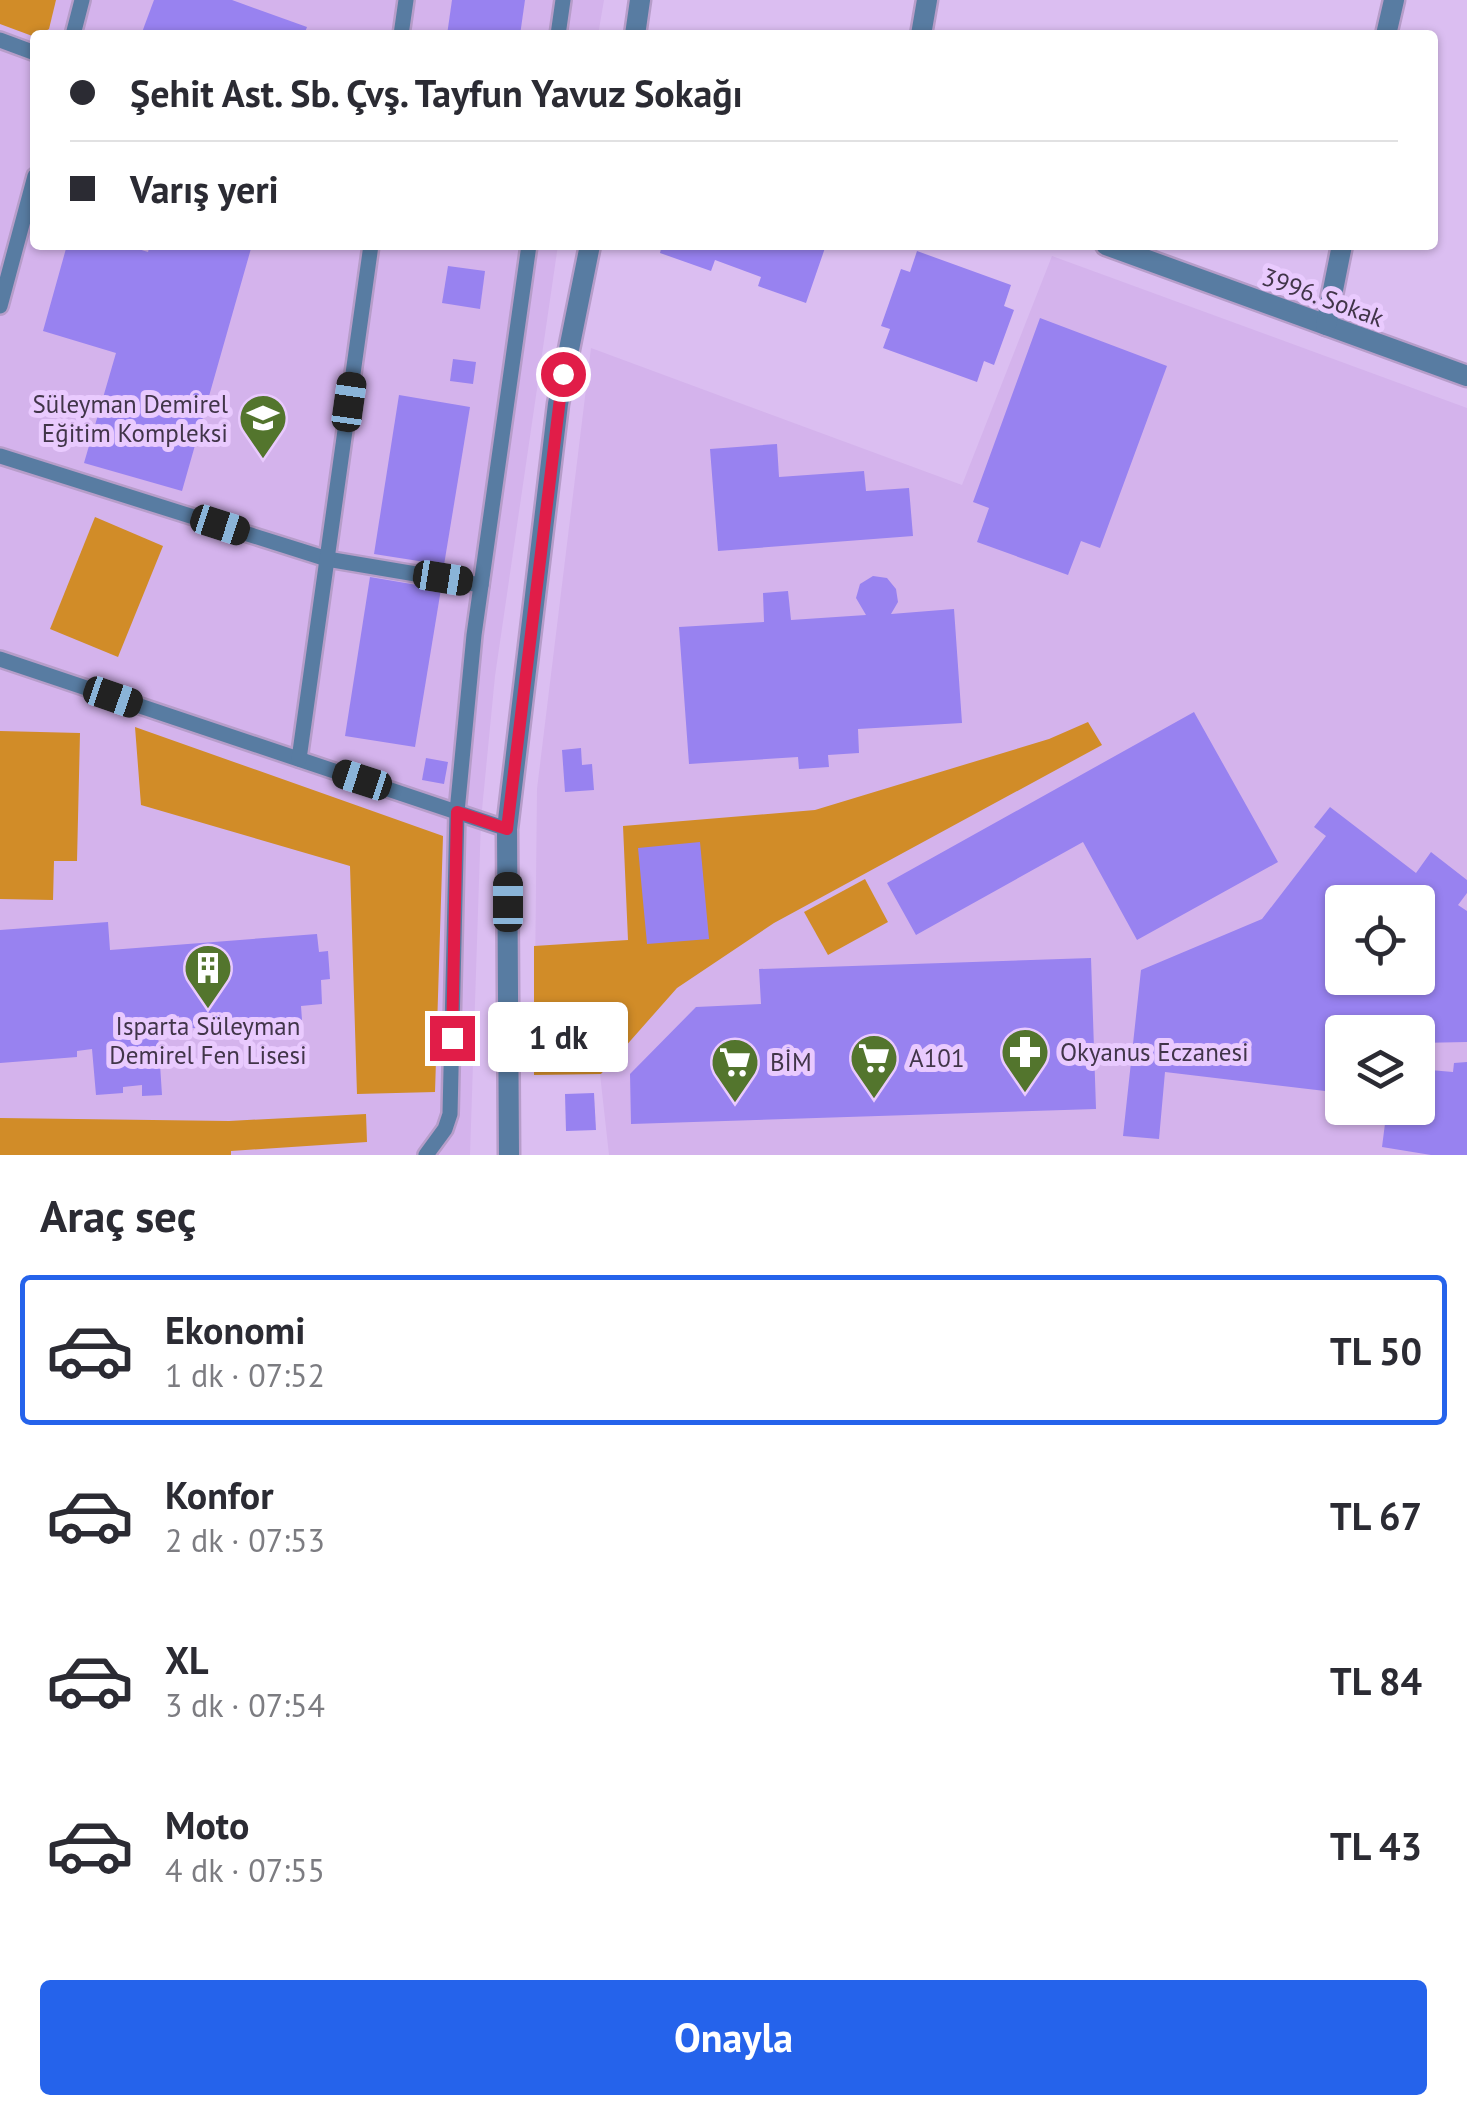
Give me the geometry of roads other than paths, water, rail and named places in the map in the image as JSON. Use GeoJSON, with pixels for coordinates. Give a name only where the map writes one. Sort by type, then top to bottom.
{"type":"FeatureCollection","features":[{"type":"Feature","properties":{"kind":"street"},"geometry":{"type":"LineString","coordinates":[[636,30],[640,0]]}},
{"type":"Feature","properties":{"kind":"street"},"geometry":{"type":"LineString","coordinates":[[922,30],[927,0]]}},
{"type":"Feature","properties":{"kind":"street"},"geometry":{"type":"LineString","coordinates":[[1387,30],[1394,0]]}},
{"type":"Feature","properties":{"kind":"street"},"geometry":{"type":"LineString","coordinates":[[509,1155],[507,829],[558,404],[589,250]]}},
{"type":"Feature","properties":{"kind":"street","name":"3996. Sokak"},"geometry":{"type":"LineString","coordinates":[[1120,250],[1467,376]]}},
{"type":"Feature","properties":{"kind":"street"},"geometry":{"type":"LineString","coordinates":[[1326,325],[1341,250]]}},
{"type":"Feature","properties":{"kind":"lane"},"geometry":{"type":"LineString","coordinates":[[74,30],[82,0]]}},
{"type":"Feature","properties":{"kind":"lane"},"geometry":{"type":"LineString","coordinates":[[401,30],[406,0]]}},
{"type":"Feature","properties":{"kind":"lane"},"geometry":{"type":"LineString","coordinates":[[559,30],[563,0]]}},
{"type":"Feature","properties":{"kind":"lane"},"geometry":{"type":"LineString","coordinates":[[0,40],[30,51]]}},
{"type":"Feature","properties":{"kind":"lane"},"geometry":{"type":"LineString","coordinates":[[0,306],[30,195]]}},
{"type":"Feature","properties":{"kind":"lane"},"geometry":{"type":"LineString","coordinates":[[298,759],[370,250]]}},
{"type":"Feature","properties":{"kind":"lane"},"geometry":{"type":"LineString","coordinates":[[426,1155],[446,1129],[450,1114],[457,812],[482,584],[528,250]]}},
{"type":"Feature","properties":{"kind":"lane"},"geometry":{"type":"LineString","coordinates":[[0,456],[327,559],[482,584]]}},
{"type":"Feature","properties":{"kind":"lane"},"geometry":{"type":"LineString","coordinates":[[0,660],[507,829]]}},
{"type":"Feature","properties":{"kind":"place","name":"Süleyman Demirel Eğitim Kompleksi"},"geometry":{"type":"Point","coordinates":[263,460]}},
{"type":"Feature","properties":{"kind":"place","name":"Isparta Süleyman Demirel Fen Lisesi"},"geometry":{"type":"Point","coordinates":[208,1010]}},
{"type":"Feature","properties":{"kind":"place","name":"Okyanus Eczanesi"},"geometry":{"type":"Point","coordinates":[1025,1094]}},
{"type":"Feature","properties":{"kind":"place","name":"A101"},"geometry":{"type":"Point","coordinates":[874,1100]}},
{"type":"Feature","properties":{"kind":"place","name":"BİM"},"geometry":{"type":"Point","coordinates":[735,1104]}}]}
